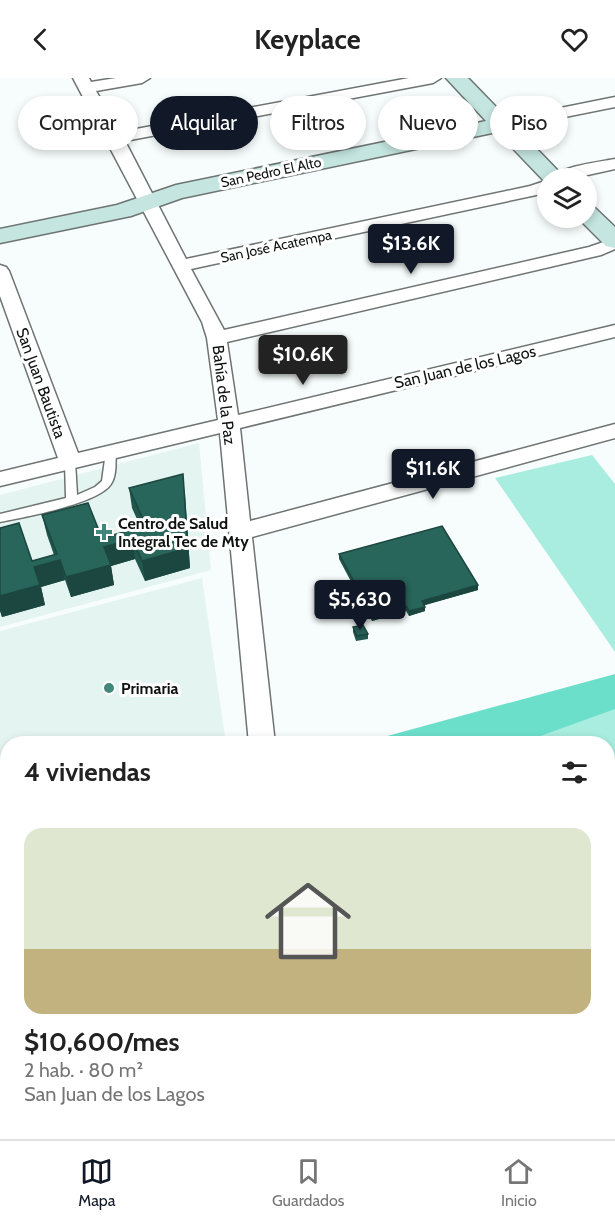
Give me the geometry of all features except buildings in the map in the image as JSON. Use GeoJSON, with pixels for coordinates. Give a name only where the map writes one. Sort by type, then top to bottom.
{"type":"FeatureCollection","features":[{"type":"Feature","properties":{"kind":"street"},"geometry":{"type":"LineString","coordinates":[[84,83],[142,78]]}},
{"type":"Feature","properties":{"kind":"street"},"geometry":{"type":"LineString","coordinates":[[138,134],[433,78]]}},
{"type":"Feature","properties":{"kind":"street"},"geometry":{"type":"LineString","coordinates":[[456,78],[490,114]]}},
{"type":"Feature","properties":{"kind":"street","name":"Bahía de la Paz"},"geometry":{"type":"LineString","coordinates":[[84,83],[92,96]]}},
{"type":"Feature","properties":{"kind":"street","name":"San Pedro El Alto"},"geometry":{"type":"LineString","coordinates":[[568,111],[615,102]]}},
{"type":"Feature","properties":{"kind":"street","name":"San Pedro El Alto"},"geometry":{"type":"LineString","coordinates":[[0,236],[123,211],[176,192],[490,127]]}},
{"type":"Feature","properties":{"kind":"street","name":"Bahía de la Paz"},"geometry":{"type":"LineString","coordinates":[[122,150],[180,266],[212,322],[218,338],[261,736]]}},
{"type":"Feature","properties":{"kind":"street"},"geometry":{"type":"LineString","coordinates":[[526,150],[544,168]]}},
{"type":"Feature","properties":{"kind":"street"},"geometry":{"type":"LineString","coordinates":[[597,168],[615,164]]}},
{"type":"Feature","properties":{"kind":"street","name":"San José Acatempa"},"geometry":{"type":"LineString","coordinates":[[180,266],[537,189]]}},
{"type":"Feature","properties":{"kind":"street"},"geometry":{"type":"LineString","coordinates":[[218,338],[595,251],[615,242],[597,223]]}},
{"type":"Feature","properties":{"kind":"street","name":"San Juan Bautista"},"geometry":{"type":"LineString","coordinates":[[0,271],[70,462]]}},
{"type":"Feature","properties":{"kind":"street","name":"San Juan de los Lagos"},"geometry":{"type":"LineString","coordinates":[[0,478],[615,331]]}},
{"type":"Feature","properties":{"kind":"street"},"geometry":{"type":"LineString","coordinates":[[240,532],[615,430]]}},
{"type":"Feature","properties":{"kind":"lane"},"geometry":{"type":"LineString","coordinates":[[0,518],[92,493],[107,483],[111,452]]}},
{"type":"Feature","properties":{"kind":"lane"},"geometry":{"type":"LineString","coordinates":[[70,462],[72,500]]}},
{"type":"Feature","properties":{"kind":"shaded area","name":"Centro de Salud Integral Tec de Mty"},"geometry":{"type":"Polygon","coordinates":[[[199,443],[211,570],[0,627],[0,495],[199,443]]]}},
{"type":"Feature","properties":{"kind":"shaded area"},"geometry":{"type":"Polygon","coordinates":[[[592,455],[615,484],[615,652],[495,478],[592,455]]]}},
{"type":"Feature","properties":{"kind":"shaded area","name":"Primaria"},"geometry":{"type":"Polygon","coordinates":[[[202,578],[225,736],[0,736],[0,631],[202,578]]]}},
{"type":"Feature","properties":{"kind":"shaded area"},"geometry":{"type":"Polygon","coordinates":[[[615,674],[615,709],[540,736],[387,736],[615,674]]]}},
{"type":"Feature","properties":{"kind":"shaded area"},"geometry":{"type":"Polygon","coordinates":[[[615,708],[615,736],[532,736],[615,708]]]}},
{"type":"Feature","properties":{"kind":"place","name":"Centro de Salud Integral Tec de Mty"},"geometry":{"type":"Point","coordinates":[104,532]}},
{"type":"Feature","properties":{"kind":"place","name":"Primaria"},"geometry":{"type":"Point","coordinates":[109,688]}}]}
